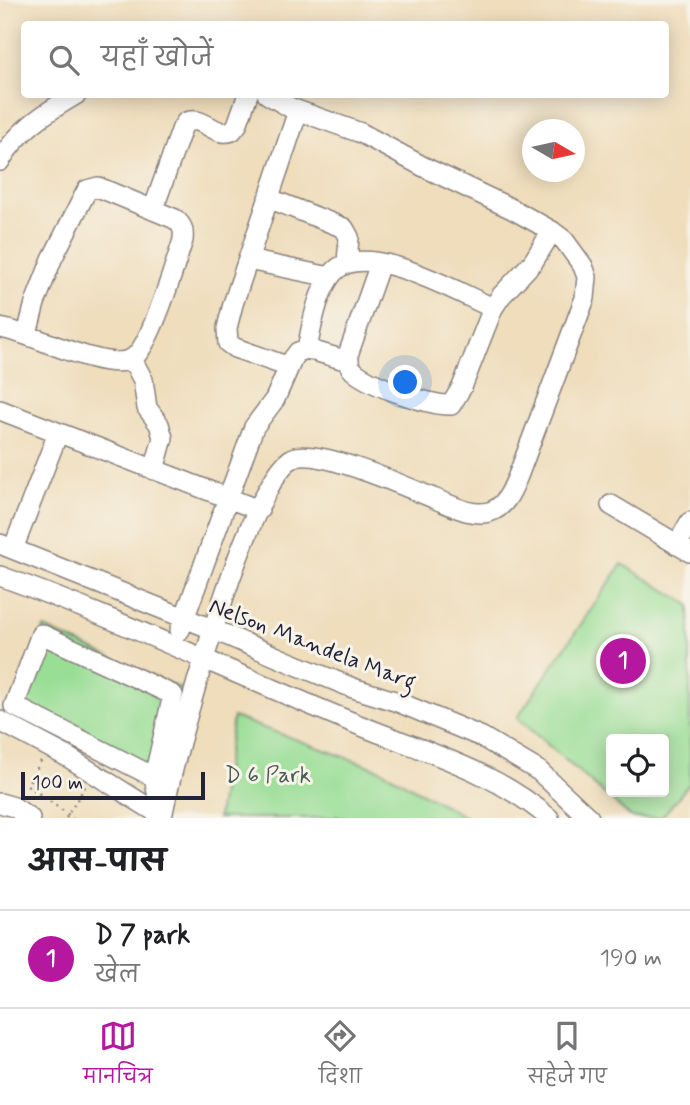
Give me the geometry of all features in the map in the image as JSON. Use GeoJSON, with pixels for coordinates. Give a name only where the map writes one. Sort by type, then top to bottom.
{"type":"FeatureCollection","features":[{"type":"Feature","properties":{"kind":"street"},"geometry":{"type":"LineString","coordinates":[[0,161],[9,145],[25,129],[70,98]]}},
{"type":"Feature","properties":{"kind":"street"},"geometry":{"type":"LineString","coordinates":[[153,210],[186,122],[197,121],[227,133],[237,125],[247,98]]}},
{"type":"Feature","properties":{"kind":"street"},"geometry":{"type":"LineString","coordinates":[[162,817],[190,702],[212,629],[259,510],[278,470],[291,459],[305,455],[362,470],[466,511],[489,512],[504,501],[518,477],[585,298],[587,277],[583,266],[564,240],[552,231],[361,133],[298,111],[274,98]]}},
{"type":"Feature","properties":{"kind":"street"},"geometry":{"type":"LineString","coordinates":[[289,367],[235,348],[228,343],[227,328],[298,111]]}},
{"type":"Feature","properties":{"kind":"street"},"geometry":{"type":"LineString","coordinates":[[0,328],[27,334],[93,358],[122,362],[132,359],[146,339],[183,240],[181,225],[98,187],[87,190],[51,259],[27,334]]}},
{"type":"Feature","properties":{"kind":"street"},"geometry":{"type":"LineString","coordinates":[[268,198],[344,228],[349,237],[347,263]]}},
{"type":"Feature","properties":{"kind":"street"},"geometry":{"type":"LineString","coordinates":[[380,264],[360,317],[348,361],[351,368],[384,387],[430,404],[451,405],[462,387],[493,308],[533,262],[552,231]]}},
{"type":"Feature","properties":{"kind":"street"},"geometry":{"type":"LineString","coordinates":[[248,260],[330,277]]}},
{"type":"Feature","properties":{"kind":"street"},"geometry":{"type":"LineString","coordinates":[[307,349],[319,302],[330,277],[342,264],[353,261],[380,264],[420,274],[493,308]]}},
{"type":"Feature","properties":{"kind":"street"},"geometry":{"type":"LineString","coordinates":[[174,646],[226,498],[254,428],[275,399],[298,352],[307,349],[348,361]]}},
{"type":"Feature","properties":{"kind":"street"},"geometry":{"type":"LineString","coordinates":[[132,359],[143,380],[148,408],[162,430],[162,447],[154,470]]}},
{"type":"Feature","properties":{"kind":"street"},"geometry":{"type":"LineString","coordinates":[[0,410],[259,510]]}},
{"type":"Feature","properties":{"kind":"street"},"geometry":{"type":"LineString","coordinates":[[4,547],[58,433]]}},
{"type":"Feature","properties":{"kind":"street"},"geometry":{"type":"LineString","coordinates":[[611,505],[683,548],[690,522]]}},
{"type":"Feature","properties":{"kind":"street","name":"Nelson Mandela Marg"},"geometry":{"type":"LineString","coordinates":[[4,547],[212,629],[327,678],[398,702],[482,737],[539,771],[589,818]]}},
{"type":"Feature","properties":{"kind":"street"},"geometry":{"type":"LineString","coordinates":[[0,576],[204,658],[355,724],[486,775],[525,799],[549,818]]}},
{"type":"Feature","properties":{"kind":"street"},"geometry":{"type":"LineString","coordinates":[[154,778],[14,706],[41,634],[173,695],[154,778],[162,817]]}},
{"type":"Feature","properties":{"kind":"street"},"geometry":{"type":"LineString","coordinates":[[0,721],[65,756],[139,811],[162,817]]}},
{"type":"Feature","properties":{"kind":"street"},"geometry":{"type":"LineString","coordinates":[[0,803],[14,807],[30,818]]}},
{"type":"Feature","properties":{"kind":"path"},"geometry":{"type":"LineString","coordinates":[[46,753],[27,785],[73,818]]}},
{"type":"Feature","properties":{"kind":"path"},"geometry":{"type":"LineString","coordinates":[[65,818],[89,780]]}},
{"type":"Feature","properties":{"kind":"green space"},"geometry":{"type":"Polygon","coordinates":[[[622,564],[690,605],[690,783],[661,818],[632,818],[608,797],[669,797],[669,734],[606,734],[606,795],[517,718],[622,564]]]}},
{"type":"Feature","properties":{"kind":"green space"},"geometry":{"type":"Polygon","coordinates":[[[44,628],[183,690],[151,783],[12,709],[44,628]]]}},
{"type":"Feature","properties":{"kind":"green space","name":"D 6 Park"},"geometry":{"type":"Polygon","coordinates":[[[233,717],[381,770],[467,818],[218,818],[233,717]]]}},
{"type":"Feature","properties":{"kind":"place","name":"D 7 park"},"geometry":{"type":"Point","coordinates":[623,661]}}]}
